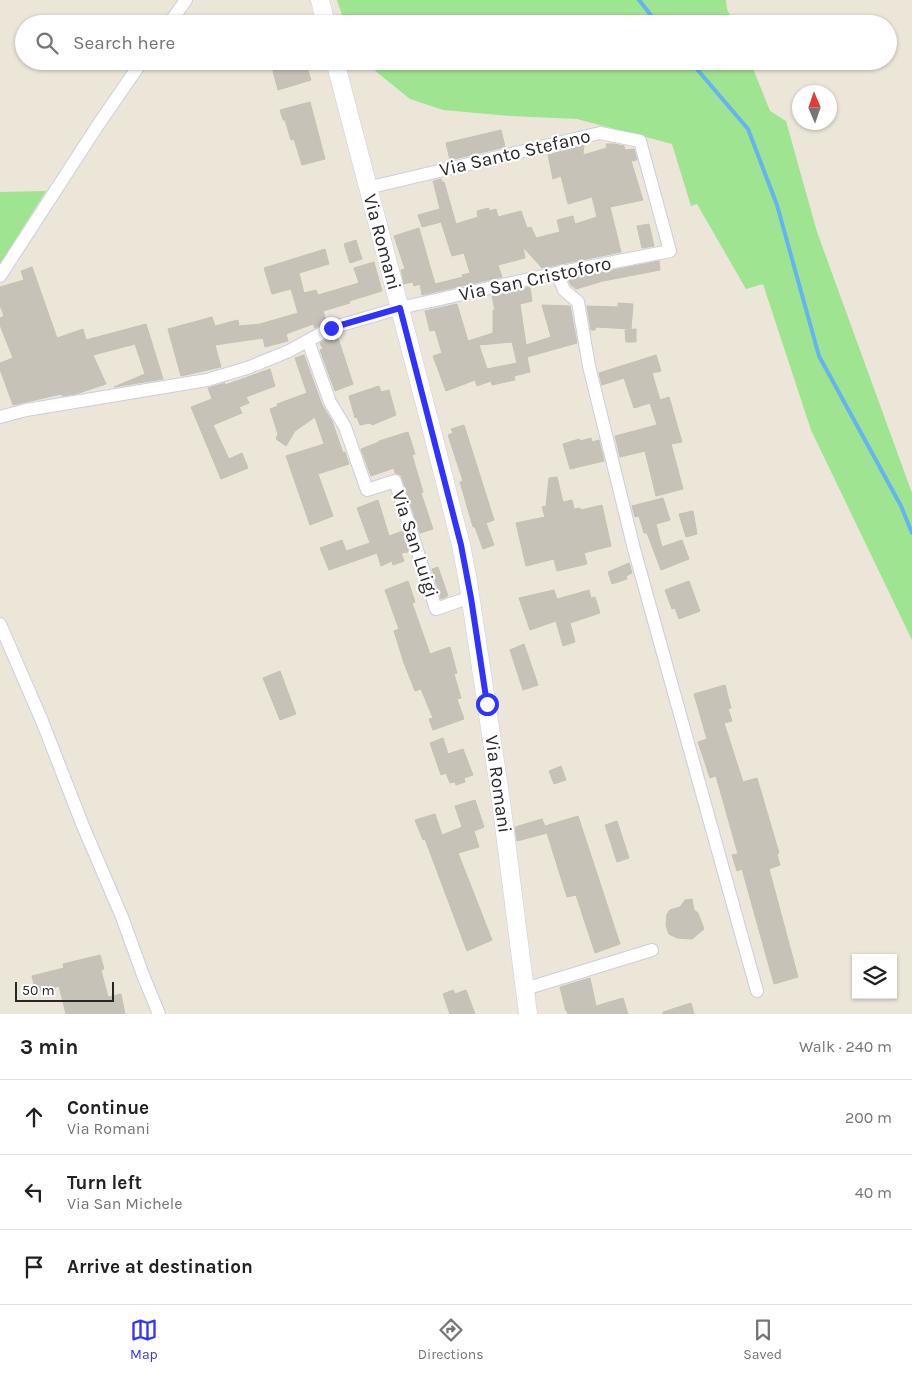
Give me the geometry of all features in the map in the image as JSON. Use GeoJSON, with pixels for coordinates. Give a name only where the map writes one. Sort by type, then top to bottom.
{"type":"FeatureCollection","features":[{"type":"Feature","properties":{"kind":"street"},"geometry":{"type":"LineString","coordinates":[[175,15],[186,0]]}},
{"type":"Feature","properties":{"kind":"street"},"geometry":{"type":"LineString","coordinates":[[320,0],[324,15]]}},
{"type":"Feature","properties":{"kind":"street"},"geometry":{"type":"LineString","coordinates":[[0,276],[92,133],[136,70]]}},
{"type":"Feature","properties":{"kind":"street","name":"Via Romani"},"geometry":{"type":"LineString","coordinates":[[337,70],[461,545],[471,598],[501,801],[528,1014]]}},
{"type":"Feature","properties":{"kind":"street","name":"Via Santo Stefano"},"geometry":{"type":"LineString","coordinates":[[367,188],[600,133],[640,141],[670,252]]}},
{"type":"Feature","properties":{"kind":"street","name":"Via San Cristoforo"},"geometry":{"type":"LineString","coordinates":[[0,418],[26,410],[207,380],[247,368],[289,351],[331,328],[400,308],[557,273],[670,252]]}},
{"type":"Feature","properties":{"kind":"street"},"geometry":{"type":"LineString","coordinates":[[557,273],[564,290],[578,302],[589,366],[634,549],[757,991]]}},
{"type":"Feature","properties":{"kind":"street","name":"Via San Luigi"},"geometry":{"type":"LineString","coordinates":[[308,341],[330,402],[345,427],[367,490],[394,481],[436,609],[471,598]]}},
{"type":"Feature","properties":{"kind":"street"},"geometry":{"type":"LineString","coordinates":[[0,624],[122,916],[159,1014]]}},
{"type":"Feature","properties":{"kind":"street"},"geometry":{"type":"LineString","coordinates":[[525,989],[652,950]]}},
{"type":"Feature","properties":{"kind":"green space"},"geometry":{"type":"Polygon","coordinates":[[[337,0],[726,0],[730,15],[342,15],[337,0]]]}},
{"type":"Feature","properties":{"kind":"green space"},"geometry":{"type":"Polygon","coordinates":[[[374,70],[754,70],[770,111],[786,121],[817,232],[912,493],[912,640],[811,430],[763,284],[746,289],[697,204],[691,206],[672,144],[577,119],[443,110],[410,99],[374,70]]]}},
{"type":"Feature","properties":{"kind":"green space"},"geometry":{"type":"Polygon","coordinates":[[[46,191],[0,264],[0,192],[46,191]]]}},
{"type":"Feature","properties":{"kind":"building"},"geometry":{"type":"Polygon","coordinates":[[[308,70],[311,80],[278,90],[273,71],[308,70]]]}},
{"type":"Feature","properties":{"kind":"building"},"geometry":{"type":"Polygon","coordinates":[[[310,102],[325,159],[302,165],[294,139],[291,140],[280,110],[310,102]]]}},
{"type":"Feature","properties":{"kind":"building"},"geometry":{"type":"Polygon","coordinates":[[[501,130],[505,147],[450,160],[446,143],[501,130]]]}},
{"type":"Feature","properties":{"kind":"building"},"geometry":{"type":"Polygon","coordinates":[[[606,144],[624,146],[625,150],[634,149],[637,160],[631,161],[643,200],[610,207],[621,252],[542,268],[523,247],[525,258],[498,265],[502,277],[422,295],[420,284],[414,286],[413,282],[404,284],[401,270],[405,269],[394,236],[419,228],[435,284],[463,277],[462,275],[470,273],[464,253],[452,256],[441,222],[422,227],[418,215],[440,209],[433,181],[441,179],[444,182],[456,224],[478,217],[477,211],[489,208],[489,211],[496,209],[498,217],[521,211],[527,228],[531,227],[536,238],[560,232],[557,220],[573,216],[575,224],[597,217],[592,197],[568,204],[561,176],[553,179],[548,155],[584,145],[583,155],[607,148],[606,144]]]}},
{"type":"Feature","properties":{"kind":"building"},"geometry":{"type":"Polygon","coordinates":[[[649,224],[654,246],[642,248],[637,226],[649,224]]]}},
{"type":"Feature","properties":{"kind":"building"},"geometry":{"type":"Polygon","coordinates":[[[356,240],[362,259],[350,263],[344,244],[356,240]]]}},
{"type":"Feature","properties":{"kind":"building"},"geometry":{"type":"Polygon","coordinates":[[[325,249],[329,264],[299,273],[304,293],[316,290],[318,295],[359,283],[354,268],[374,262],[382,291],[323,311],[326,321],[315,328],[313,324],[286,334],[288,341],[265,347],[263,338],[215,345],[221,367],[181,376],[168,329],[212,317],[215,326],[238,320],[239,326],[260,324],[298,313],[291,289],[272,294],[264,268],[325,249]]]}},
{"type":"Feature","properties":{"kind":"building"},"geometry":{"type":"Polygon","coordinates":[[[659,261],[660,270],[603,281],[576,289],[568,279],[659,261]]]}},
{"type":"Feature","properties":{"kind":"building"},"geometry":{"type":"Polygon","coordinates":[[[32,267],[57,338],[83,329],[86,340],[146,324],[163,379],[114,387],[145,374],[135,344],[93,355],[106,384],[76,394],[62,396],[61,394],[13,405],[0,369],[0,363],[13,358],[0,325],[0,318],[4,316],[0,305],[0,287],[24,280],[21,271],[32,267]]]}},
{"type":"Feature","properties":{"kind":"building"},"geometry":{"type":"Polygon","coordinates":[[[530,287],[532,301],[520,304],[526,345],[551,337],[542,305],[570,306],[577,343],[527,357],[530,372],[514,376],[515,380],[492,385],[491,381],[477,386],[475,380],[446,391],[433,356],[442,353],[435,330],[430,331],[425,311],[457,304],[468,341],[493,333],[493,310],[495,311],[492,296],[530,287]],[[512,342],[479,345],[487,369],[517,363],[512,342]]]}},
{"type":"Feature","properties":{"kind":"building"},"geometry":{"type":"Polygon","coordinates":[[[618,303],[633,304],[631,329],[596,327],[595,330],[591,330],[587,306],[618,307],[618,303]]]}},
{"type":"Feature","properties":{"kind":"building"},"geometry":{"type":"Polygon","coordinates":[[[636,329],[636,342],[626,342],[625,330],[636,329]]]}},
{"type":"Feature","properties":{"kind":"building"},"geometry":{"type":"Polygon","coordinates":[[[337,335],[353,384],[335,391],[320,350],[323,349],[320,343],[337,335]]]}},
{"type":"Feature","properties":{"kind":"building"},"geometry":{"type":"Polygon","coordinates":[[[304,355],[322,405],[332,421],[343,453],[345,452],[349,464],[318,474],[333,516],[310,525],[286,456],[324,444],[315,417],[295,431],[286,446],[276,439],[278,434],[270,409],[278,406],[277,404],[307,393],[295,358],[304,355]]]}},
{"type":"Feature","properties":{"kind":"building"},"geometry":{"type":"Polygon","coordinates":[[[656,355],[661,371],[652,373],[660,400],[669,397],[682,442],[671,444],[683,489],[656,496],[645,451],[620,457],[615,436],[657,425],[650,403],[634,408],[624,378],[602,385],[599,373],[656,355]]]}},
{"type":"Feature","properties":{"kind":"building"},"geometry":{"type":"Polygon","coordinates":[[[270,369],[275,386],[246,397],[249,403],[239,407],[242,413],[213,425],[229,459],[242,453],[248,468],[221,479],[191,407],[212,399],[208,388],[225,383],[225,385],[270,369]]]}},
{"type":"Feature","properties":{"kind":"building"},"geometry":{"type":"Polygon","coordinates":[[[379,386],[381,392],[389,390],[396,415],[372,425],[370,423],[360,425],[357,417],[355,418],[349,396],[379,386]]]}},
{"type":"Feature","properties":{"kind":"building"},"geometry":{"type":"Polygon","coordinates":[[[464,425],[494,520],[486,523],[494,545],[483,549],[475,527],[473,527],[460,482],[463,481],[448,435],[453,433],[451,429],[464,425]]]}},
{"type":"Feature","properties":{"kind":"building"},"geometry":{"type":"Polygon","coordinates":[[[408,432],[415,454],[412,455],[423,492],[421,493],[433,529],[420,533],[401,475],[395,473],[394,468],[371,476],[361,449],[408,432]]]}},
{"type":"Feature","properties":{"kind":"building"},"geometry":{"type":"Polygon","coordinates":[[[591,438],[592,442],[599,440],[604,461],[570,469],[563,444],[579,439],[580,441],[591,438]]]}},
{"type":"Feature","properties":{"kind":"building"},"geometry":{"type":"Polygon","coordinates":[[[557,477],[563,502],[572,500],[574,509],[580,508],[581,510],[602,505],[611,546],[584,553],[587,564],[557,571],[554,559],[526,566],[516,523],[545,517],[542,507],[546,506],[549,478],[557,477]]]}},
{"type":"Feature","properties":{"kind":"building"},"geometry":{"type":"Polygon","coordinates":[[[663,498],[670,520],[656,524],[662,547],[682,540],[689,559],[661,570],[647,533],[644,533],[639,516],[635,517],[632,506],[663,498]]]}},
{"type":"Feature","properties":{"kind":"building"},"geometry":{"type":"Polygon","coordinates":[[[378,500],[389,536],[403,531],[408,549],[408,552],[401,553],[404,561],[393,565],[392,561],[381,566],[377,553],[329,570],[320,548],[342,540],[346,551],[370,543],[357,508],[378,500]]]}},
{"type":"Feature","properties":{"kind":"building"},"geometry":{"type":"Polygon","coordinates":[[[693,511],[697,534],[686,537],[679,514],[693,511]]]}},
{"type":"Feature","properties":{"kind":"building"},"geometry":{"type":"Polygon","coordinates":[[[629,563],[632,573],[626,576],[627,579],[612,584],[608,572],[629,563]]]}},
{"type":"Feature","properties":{"kind":"building"},"geometry":{"type":"Polygon","coordinates":[[[438,567],[448,596],[441,599],[432,569],[438,567]]]}},
{"type":"Feature","properties":{"kind":"building"},"geometry":{"type":"Polygon","coordinates":[[[408,581],[415,602],[412,603],[430,654],[450,647],[457,673],[454,674],[461,698],[457,699],[464,719],[433,730],[429,719],[433,718],[421,689],[415,691],[404,663],[394,631],[399,629],[385,590],[408,581]]]}},
{"type":"Feature","properties":{"kind":"building"},"geometry":{"type":"Polygon","coordinates":[[[689,581],[700,611],[679,619],[675,608],[672,609],[665,590],[689,581]]]}},
{"type":"Feature","properties":{"kind":"building"},"geometry":{"type":"Polygon","coordinates":[[[554,590],[557,599],[589,590],[591,598],[595,597],[600,613],[570,623],[575,642],[563,646],[556,621],[530,630],[519,598],[554,590]]]}},
{"type":"Feature","properties":{"kind":"building"},"geometry":{"type":"Polygon","coordinates":[[[524,644],[538,685],[523,690],[510,650],[524,644]]]}},
{"type":"Feature","properties":{"kind":"building"},"geometry":{"type":"Polygon","coordinates":[[[280,671],[296,714],[280,720],[263,678],[280,671]]]}},
{"type":"Feature","properties":{"kind":"building"},"geometry":{"type":"Polygon","coordinates":[[[725,685],[731,708],[728,709],[732,721],[724,723],[743,782],[757,778],[779,853],[777,854],[780,865],[769,869],[798,977],[774,984],[742,869],[737,871],[732,855],[738,854],[716,776],[710,778],[698,742],[707,739],[694,694],[725,685]]]}},
{"type":"Feature","properties":{"kind":"building"},"geometry":{"type":"Polygon","coordinates":[[[443,738],[448,754],[463,749],[473,775],[464,778],[465,782],[456,785],[455,782],[450,783],[446,773],[441,775],[430,743],[443,738]]]}},
{"type":"Feature","properties":{"kind":"building"},"geometry":{"type":"Polygon","coordinates":[[[561,766],[566,780],[554,784],[549,771],[561,766]]]}},
{"type":"Feature","properties":{"kind":"building"},"geometry":{"type":"Polygon","coordinates":[[[475,800],[484,827],[474,831],[479,847],[458,853],[492,940],[467,951],[425,839],[423,840],[415,820],[435,814],[442,835],[462,827],[455,806],[475,800]]]}},
{"type":"Feature","properties":{"kind":"building"},"geometry":{"type":"Polygon","coordinates":[[[578,816],[620,944],[595,953],[576,895],[567,897],[547,833],[517,841],[515,827],[542,819],[546,829],[545,826],[578,816]]]}},
{"type":"Feature","properties":{"kind":"building"},"geometry":{"type":"Polygon","coordinates":[[[617,821],[629,858],[617,862],[605,825],[617,821]]]}},
{"type":"Feature","properties":{"kind":"building"},"geometry":{"type":"Polygon","coordinates":[[[692,899],[694,910],[698,913],[704,929],[692,939],[677,938],[669,934],[666,926],[667,914],[670,910],[680,907],[685,900],[692,899]]]}},
{"type":"Feature","properties":{"kind":"building"},"geometry":{"type":"Polygon","coordinates":[[[100,955],[104,969],[101,970],[108,997],[121,994],[125,1014],[66,1014],[59,986],[36,992],[32,976],[64,968],[63,964],[100,955]]]}},
{"type":"Feature","properties":{"kind":"building"},"geometry":{"type":"Polygon","coordinates":[[[590,978],[596,1006],[623,998],[628,1014],[568,1014],[560,987],[590,978]]]}},
{"type":"Feature","properties":{"kind":"building"},"geometry":{"type":"Polygon","coordinates":[[[453,990],[455,994],[466,990],[475,1014],[450,1014],[443,994],[453,990]]]}},
{"type":"Feature","properties":{"kind":"building"},"geometry":{"type":"Polygon","coordinates":[[[691,1003],[694,1014],[663,1014],[663,1012],[691,1003]]]}},
{"type":"Feature","properties":{"kind":"waterway"},"geometry":{"type":"LineString","coordinates":[[639,0],[651,15]]}},
{"type":"Feature","properties":{"kind":"waterway"},"geometry":{"type":"LineString","coordinates":[[698,70],[748,129],[777,205],[819,356],[901,506],[912,533]]}},
{"type":"Feature","properties":{"kind":"route"},"geometry":{"type":"LineString","coordinates":[[331,328],[400,308],[461,545],[487,704]]}}]}
